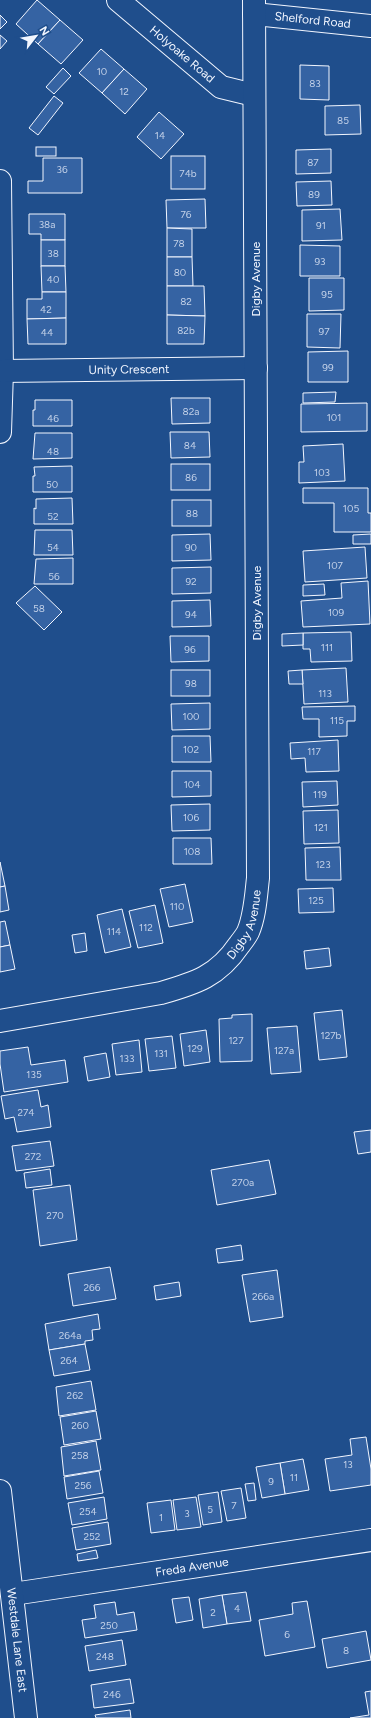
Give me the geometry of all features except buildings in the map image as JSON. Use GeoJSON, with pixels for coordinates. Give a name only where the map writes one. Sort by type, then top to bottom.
{"type":"FeatureCollection","features":[{"type":"Feature","properties":{"kind":"street","name":"Holyoake Road"},"geometry":{"type":"LineString","coordinates":[[118,0],[221,87],[254,95]]}},
{"type":"Feature","properties":{"kind":"street","name":"Digby Avenue"},"geometry":{"type":"LineString","coordinates":[[0,1021],[161,993],[186,986],[210,975],[230,957],[248,932],[254,909],[258,878],[254,7]]}},
{"type":"Feature","properties":{"kind":"street","name":"Shelford Road"},"geometry":{"type":"LineString","coordinates":[[254,7],[371,26]]}},
{"type":"Feature","properties":{"kind":"street"},"geometry":{"type":"LineString","coordinates":[[0,181],[2,371],[0,432]]}},
{"type":"Feature","properties":{"kind":"street","name":"Unity Crescent"},"geometry":{"type":"LineString","coordinates":[[2,371],[256,368]]}},
{"type":"Feature","properties":{"kind":"street","name":"Westdale Lane East"},"geometry":{"type":"LineString","coordinates":[[0,1491],[26,1718]]}},
{"type":"Feature","properties":{"kind":"street","name":"Freda Avenue"},"geometry":{"type":"LineString","coordinates":[[13,1594],[371,1540]]}}]}
